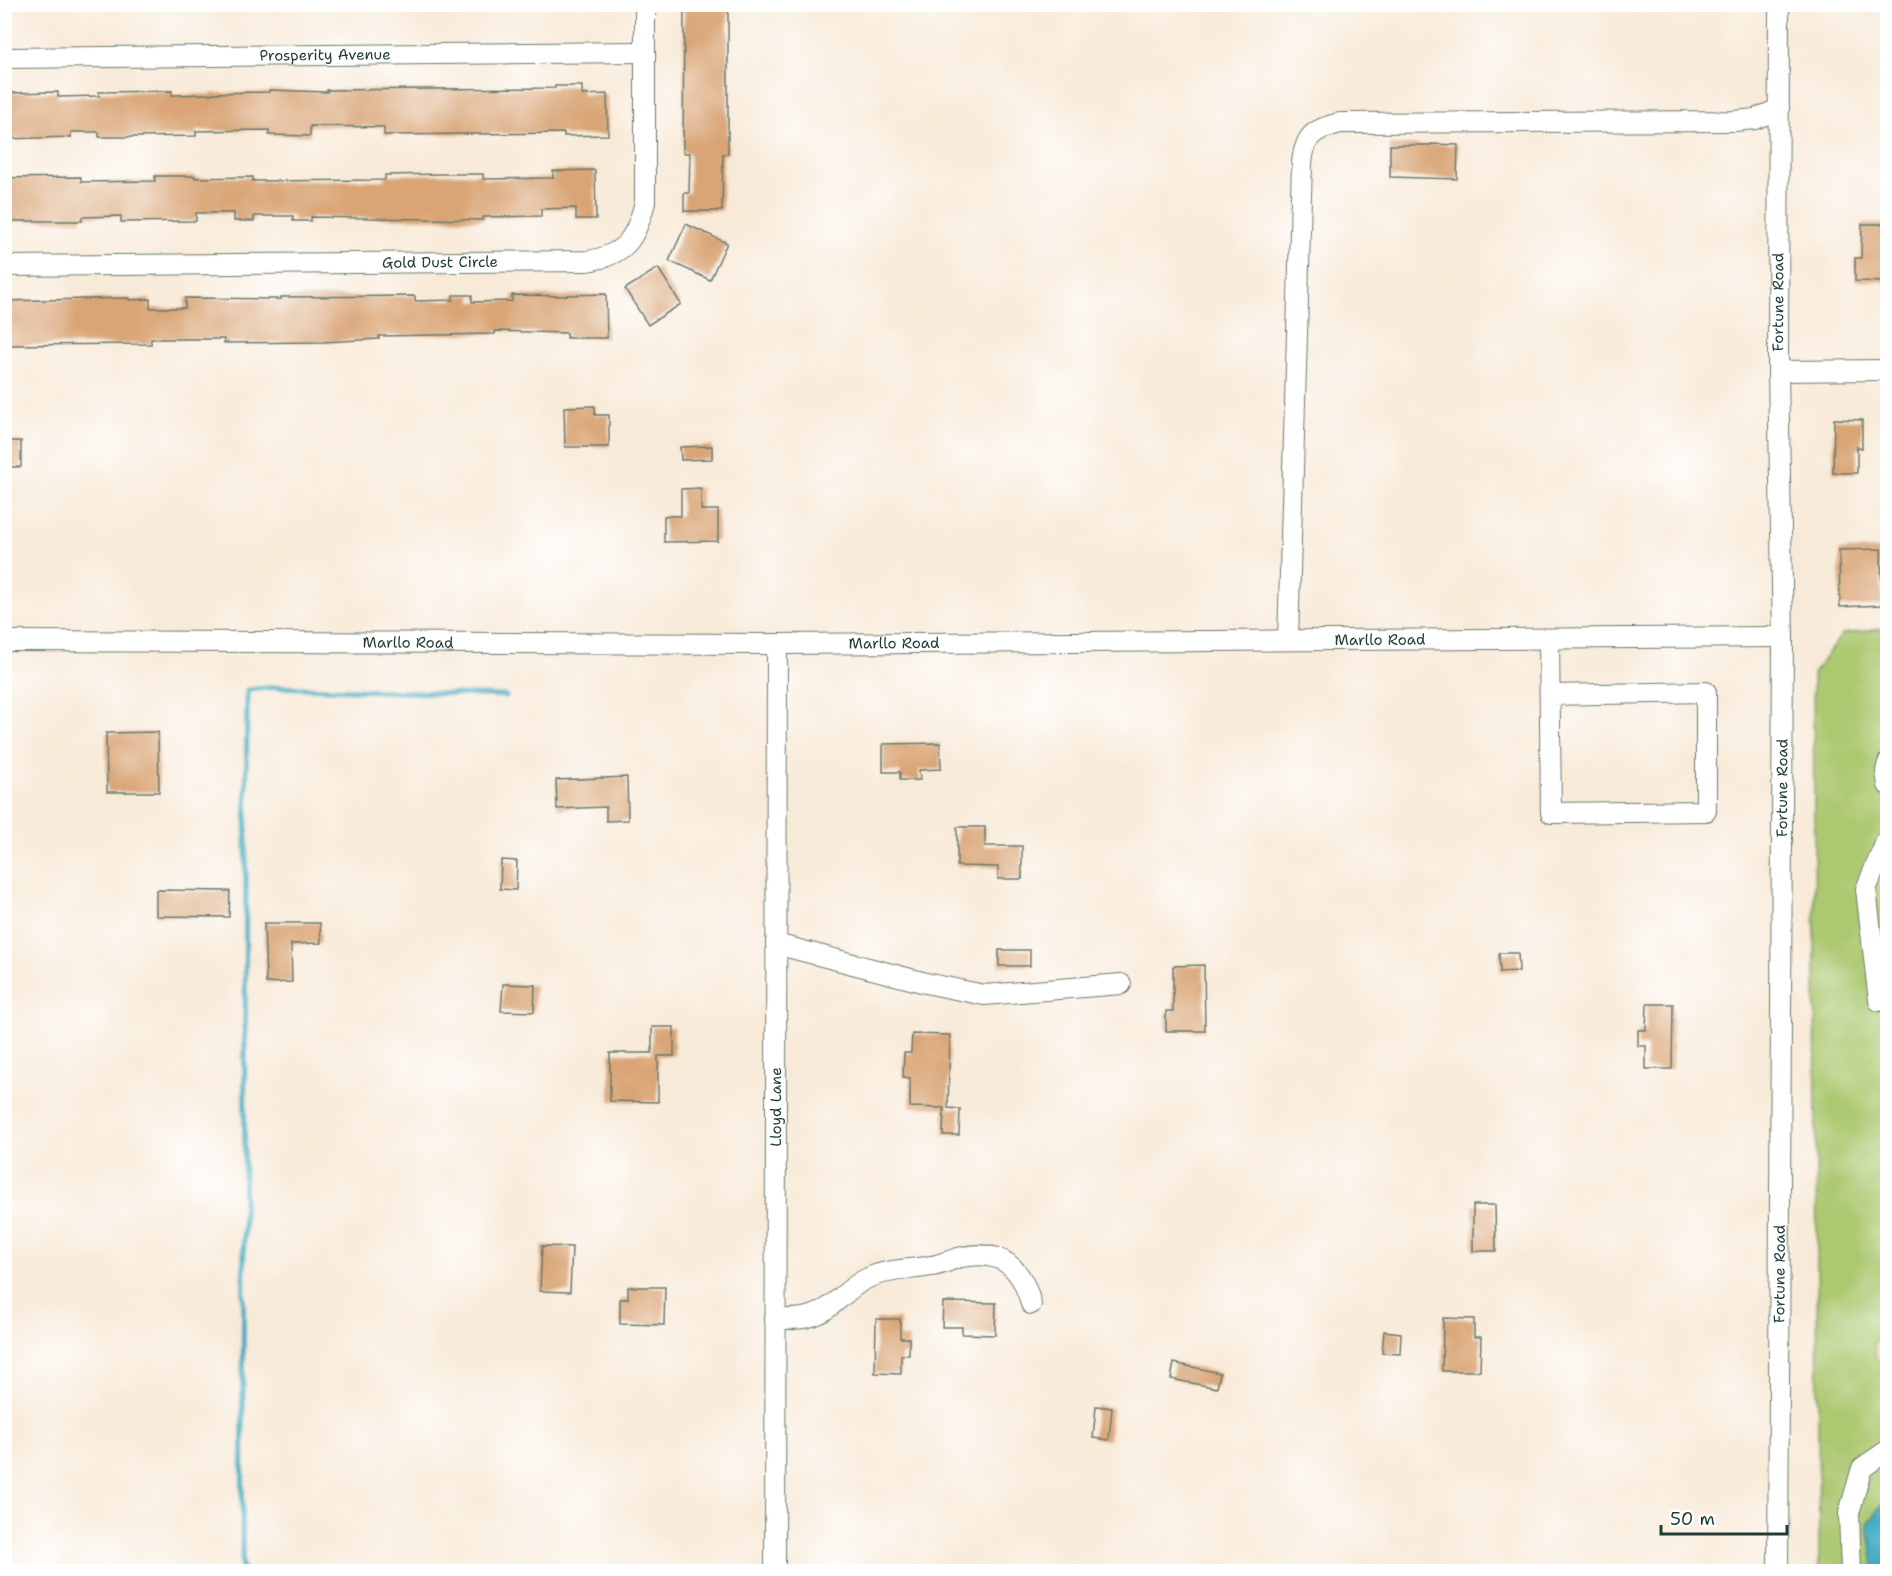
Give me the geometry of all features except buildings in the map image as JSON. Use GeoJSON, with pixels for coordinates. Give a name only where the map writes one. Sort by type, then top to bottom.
{"type":"FeatureCollection","features":[{"type":"Feature","properties":{"kind":"street","name":"Gold Dust Circle"},"geometry":{"type":"LineString","coordinates":[[4,266],[587,261],[605,258],[621,249],[632,238],[639,226],[645,202],[645,4]]}},
{"type":"Feature","properties":{"kind":"street","name":"Fortune Road"},"geometry":{"type":"LineString","coordinates":[[1778,1572],[1784,637],[1778,371],[1779,4]]}},
{"type":"Feature","properties":{"kind":"street","name":"Prosperity Avenue"},"geometry":{"type":"LineString","coordinates":[[4,58],[645,52]]}},
{"type":"Feature","properties":{"kind":"street"},"geometry":{"type":"LineString","coordinates":[[1287,640],[1302,164],[1304,146],[1310,135],[1323,127],[1340,123],[1734,121],[1755,119],[1779,110]]}},
{"type":"Feature","properties":{"kind":"street"},"geometry":{"type":"LineString","coordinates":[[1778,371],[1887,370]]}},
{"type":"Feature","properties":{"kind":"street","name":"Marllo Road"},"geometry":{"type":"LineString","coordinates":[[4,641],[777,644],[1784,637]]}},
{"type":"Feature","properties":{"kind":"street"},"geometry":{"type":"LineString","coordinates":[[1549,639],[1551,813],[1706,811],[1706,692],[1550,695]]}},
{"type":"Feature","properties":{"kind":"street","name":"Lloyd Lane"},"geometry":{"type":"LineString","coordinates":[[775,1572],[777,644]]}},
{"type":"Feature","properties":{"kind":"street"},"geometry":{"type":"LineString","coordinates":[[1887,763],[1887,785]]}},
{"type":"Feature","properties":{"kind":"street"},"geometry":{"type":"LineString","coordinates":[[1879,1001],[1866,889],[1887,837]]}},
{"type":"Feature","properties":{"kind":"street"},"geometry":{"type":"LineString","coordinates":[[776,944],[926,983],[984,995],[1121,984]]}},
{"type":"Feature","properties":{"kind":"street"},"geometry":{"type":"LineString","coordinates":[[775,1319],[800,1319],[820,1313],[853,1287],[876,1275],[938,1265],[975,1255],[989,1255],[1001,1259],[1014,1268],[1028,1290],[1031,1304]]}},
{"type":"Feature","properties":{"kind":"street"},"geometry":{"type":"LineString","coordinates":[[1851,1572],[1850,1513],[1862,1468],[1887,1450]]}},
{"type":"Feature","properties":{"kind":"green space"},"geometry":{"type":"Polygon","coordinates":[[[1887,630],[1887,1571],[1819,1571],[1813,674],[1842,634],[1887,630]]]}},
{"type":"Feature","properties":{"kind":"sand"},"geometry":{"type":"Polygon","coordinates":[[[1881,1340],[1887,1348],[1887,1367],[1876,1359],[1873,1343],[1881,1340]]]}},
{"type":"Feature","properties":{"kind":"water"},"geometry":{"type":"Polygon","coordinates":[[[1887,1497],[1887,1571],[1875,1571],[1868,1525],[1887,1497]]]}},
{"type":"Feature","properties":{"kind":"waterway"},"geometry":{"type":"LineString","coordinates":[[242,1572],[247,690],[278,687],[506,696]]}}]}
